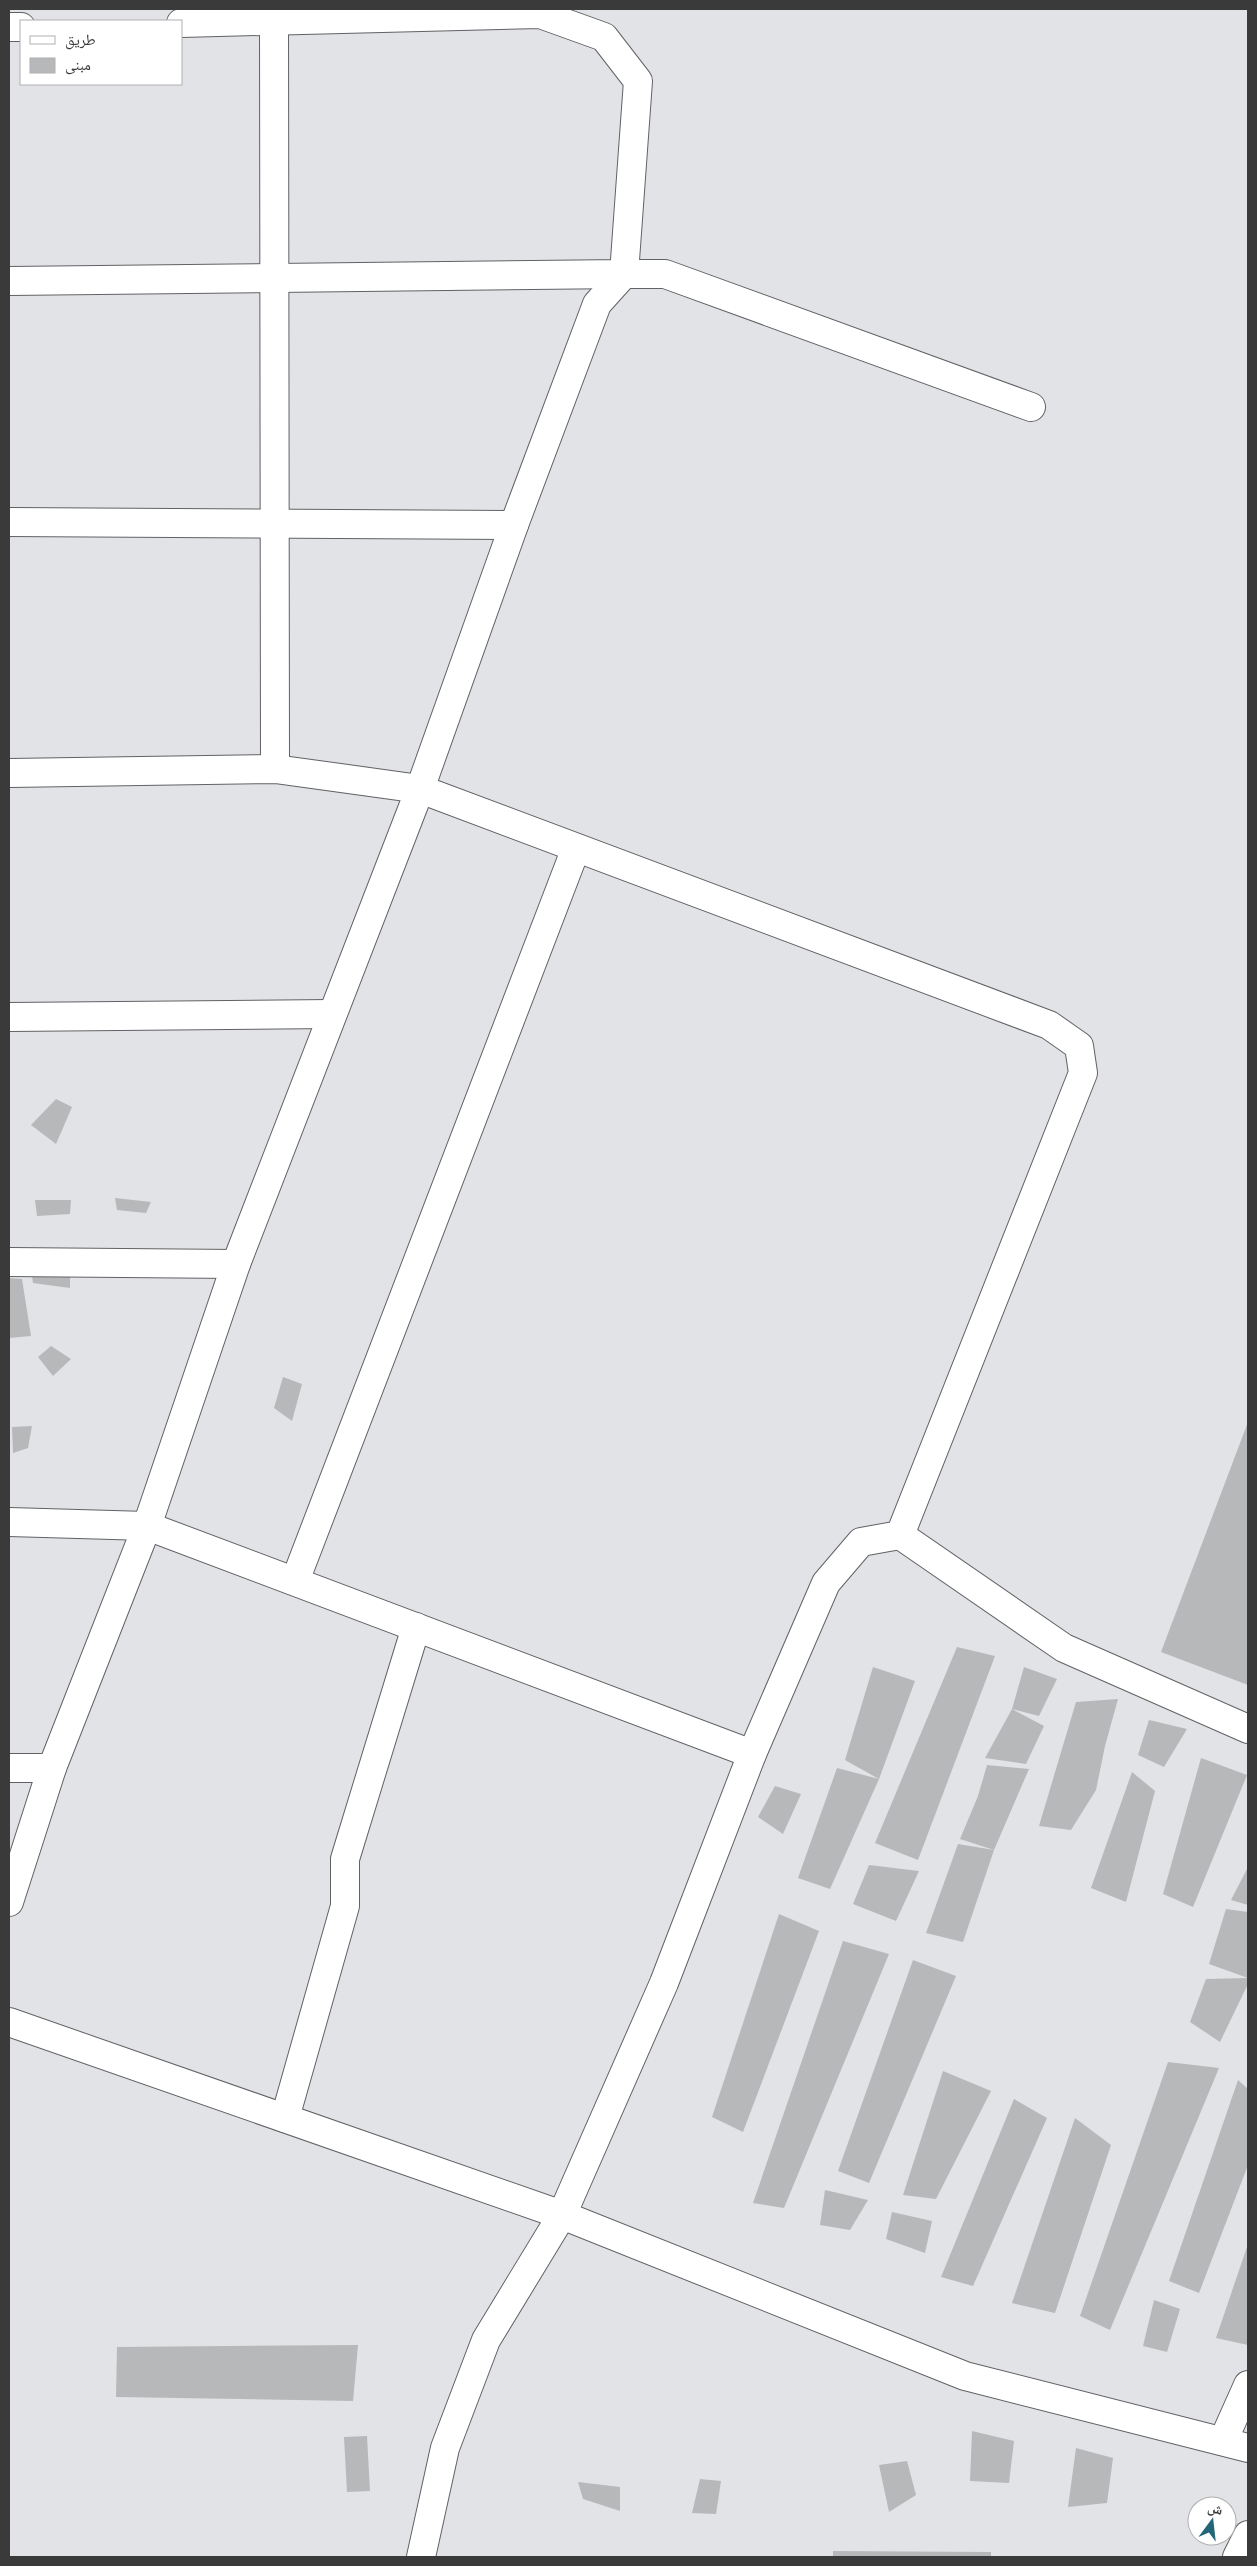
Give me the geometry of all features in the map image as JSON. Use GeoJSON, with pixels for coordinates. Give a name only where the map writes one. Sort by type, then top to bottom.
{"type":"FeatureCollection","features":[{"type":"Feature","properties":{"kind":"street"},"geometry":{"type":"LineString","coordinates":[[9,1902],[52,1768],[147,1526],[236,1264],[331,1014],[420,789],[514,524],[597,304],[624,274],[638,81],[604,37],[540,14],[182,23]]}},
{"type":"Feature","properties":{"kind":"street"},"geometry":{"type":"LineString","coordinates":[[274,21],[276,278],[274,523],[275,769]]}},
{"type":"Feature","properties":{"kind":"street"},"geometry":{"type":"LineString","coordinates":[[9,281],[665,274],[1031,406]]}},
{"type":"Feature","properties":{"kind":"street"},"geometry":{"type":"LineString","coordinates":[[9,522],[514,524]]}},
{"type":"Feature","properties":{"kind":"street"},"geometry":{"type":"LineString","coordinates":[[9,773],[275,769],[420,789],[1049,1025],[1079,1046],[1083,1073],[900,1535]]}},
{"type":"Feature","properties":{"kind":"street"},"geometry":{"type":"LineString","coordinates":[[295,1581],[576,848]]}},
{"type":"Feature","properties":{"kind":"street"},"geometry":{"type":"LineString","coordinates":[[9,1017],[331,1014]]}},
{"type":"Feature","properties":{"kind":"street"},"geometry":{"type":"LineString","coordinates":[[9,1262],[236,1264]]}},
{"type":"Feature","properties":{"kind":"street"},"geometry":{"type":"LineString","coordinates":[[9,1522],[147,1526],[752,1754]]}},
{"type":"Feature","properties":{"kind":"street"},"geometry":{"type":"LineString","coordinates":[[421,2557],[445,2448],[486,2340],[562,2216],[664,1983],[752,1754],[826,1583],[862,1542],[900,1535],[1064,1648],[1248,1729]]}},
{"type":"Feature","properties":{"kind":"street"},"geometry":{"type":"LineString","coordinates":[[285,2118],[345,1906],[345,1859],[416,1627]]}},
{"type":"Feature","properties":{"kind":"street"},"geometry":{"type":"LineString","coordinates":[[9,1768],[52,1768]]}},
{"type":"Feature","properties":{"kind":"street"},"geometry":{"type":"LineString","coordinates":[[9,2022],[562,2216],[965,2376],[1236,2444],[1248,2385]]}},
{"type":"Feature","properties":{"kind":"street"},"geometry":{"type":"LineString","coordinates":[[1237,2557],[1248,2535]]}},
{"type":"Feature","properties":{"kind":"building"},"geometry":{"type":"Polygon","coordinates":[[[56,1099],[72,1107],[56,1144],[31,1125],[56,1099]]]}},
{"type":"Feature","properties":{"kind":"building"},"geometry":{"type":"Polygon","coordinates":[[[115,1198],[151,1202],[146,1213],[117,1210],[115,1198]]]}},
{"type":"Feature","properties":{"kind":"building"},"geometry":{"type":"Polygon","coordinates":[[[35,1200],[71,1200],[70,1214],[37,1216],[35,1200]]]}},
{"type":"Feature","properties":{"kind":"building"},"geometry":{"type":"Polygon","coordinates":[[[31,1269],[70,1275],[70,1288],[33,1283],[31,1269]]]}},
{"type":"Feature","properties":{"kind":"building"},"geometry":{"type":"Polygon","coordinates":[[[9,1278],[22,1279],[31,1336],[9,1338],[9,1278]]]}},
{"type":"Feature","properties":{"kind":"building"},"geometry":{"type":"Polygon","coordinates":[[[51,1346],[71,1359],[53,1376],[38,1357],[51,1346]]]}},
{"type":"Feature","properties":{"kind":"building"},"geometry":{"type":"Polygon","coordinates":[[[283,1377],[302,1384],[292,1421],[274,1408],[283,1377]]]}},
{"type":"Feature","properties":{"kind":"building"},"geometry":{"type":"Polygon","coordinates":[[[1248,1422],[1248,1685],[1161,1652],[1248,1422]]]}},
{"type":"Feature","properties":{"kind":"building"},"geometry":{"type":"Polygon","coordinates":[[[32,1426],[28,1448],[13,1453],[12,1427],[32,1426]]]}},
{"type":"Feature","properties":{"kind":"building"},"geometry":{"type":"Polygon","coordinates":[[[957,1647],[995,1656],[918,1860],[875,1843],[957,1647]]]}},
{"type":"Feature","properties":{"kind":"building"},"geometry":{"type":"Polygon","coordinates":[[[873,1667],[915,1681],[879,1779],[845,1760],[873,1667]]]}},
{"type":"Feature","properties":{"kind":"building"},"geometry":{"type":"Polygon","coordinates":[[[1024,1667],[1057,1679],[1039,1716],[1012,1709],[1024,1667]]]}},
{"type":"Feature","properties":{"kind":"building"},"geometry":{"type":"Polygon","coordinates":[[[1118,1699],[1105,1746],[1096,1790],[1071,1830],[1039,1826],[1076,1702],[1118,1699]]]}},
{"type":"Feature","properties":{"kind":"building"},"geometry":{"type":"Polygon","coordinates":[[[1012,1709],[1044,1726],[1026,1764],[985,1758],[1012,1709]]]}},
{"type":"Feature","properties":{"kind":"building"},"geometry":{"type":"Polygon","coordinates":[[[1149,1720],[1187,1729],[1164,1767],[1138,1755],[1149,1720]]]}},
{"type":"Feature","properties":{"kind":"building"},"geometry":{"type":"Polygon","coordinates":[[[1201,1758],[1247,1775],[1193,1907],[1163,1894],[1201,1758]]]}},
{"type":"Feature","properties":{"kind":"building"},"geometry":{"type":"Polygon","coordinates":[[[987,1765],[1029,1769],[994,1850],[960,1839],[978,1796],[987,1765]]]}},
{"type":"Feature","properties":{"kind":"building"},"geometry":{"type":"Polygon","coordinates":[[[837,1768],[879,1779],[830,1889],[798,1878],[837,1768]]]}},
{"type":"Feature","properties":{"kind":"building"},"geometry":{"type":"Polygon","coordinates":[[[1132,1772],[1155,1791],[1126,1902],[1091,1888],[1132,1772]]]}},
{"type":"Feature","properties":{"kind":"building"},"geometry":{"type":"Polygon","coordinates":[[[775,1786],[801,1794],[783,1834],[758,1817],[775,1786]]]}},
{"type":"Feature","properties":{"kind":"building"},"geometry":{"type":"Polygon","coordinates":[[[958,1844],[994,1850],[963,1942],[926,1933],[958,1844]]]}},
{"type":"Feature","properties":{"kind":"building"},"geometry":{"type":"Polygon","coordinates":[[[869,1865],[919,1871],[896,1921],[853,1904],[869,1865]]]}},
{"type":"Feature","properties":{"kind":"building"},"geometry":{"type":"Polygon","coordinates":[[[1248,1867],[1248,1905],[1231,1900],[1248,1867]]]}},
{"type":"Feature","properties":{"kind":"building"},"geometry":{"type":"Polygon","coordinates":[[[1226,1909],[1248,1912],[1248,1978],[1209,1964],[1226,1909]]]}},
{"type":"Feature","properties":{"kind":"building"},"geometry":{"type":"Polygon","coordinates":[[[779,1914],[819,1931],[743,2132],[712,2117],[779,1914]]]}},
{"type":"Feature","properties":{"kind":"building"},"geometry":{"type":"Polygon","coordinates":[[[843,1941],[889,1954],[784,2208],[753,2203],[843,1941]]]}},
{"type":"Feature","properties":{"kind":"building"},"geometry":{"type":"Polygon","coordinates":[[[913,1960],[956,1976],[869,2183],[838,2171],[913,1960]]]}},
{"type":"Feature","properties":{"kind":"building"},"geometry":{"type":"Polygon","coordinates":[[[1248,1978],[1248,1984],[1220,2042],[1190,2022],[1206,1979],[1248,1978]]]}},
{"type":"Feature","properties":{"kind":"building"},"geometry":{"type":"Polygon","coordinates":[[[1168,2062],[1219,2068],[1110,2330],[1080,2316],[1168,2062]]]}},
{"type":"Feature","properties":{"kind":"building"},"geometry":{"type":"Polygon","coordinates":[[[943,2071],[991,2091],[936,2199],[903,2195],[943,2071]]]}},
{"type":"Feature","properties":{"kind":"building"},"geometry":{"type":"Polygon","coordinates":[[[1238,2080],[1248,2089],[1248,2165],[1199,2293],[1169,2281],[1238,2080]]]}},
{"type":"Feature","properties":{"kind":"building"},"geometry":{"type":"Polygon","coordinates":[[[1014,2099],[1047,2118],[973,2286],[941,2277],[1014,2099]]]}},
{"type":"Feature","properties":{"kind":"building"},"geometry":{"type":"Polygon","coordinates":[[[1075,2118],[1111,2145],[1055,2313],[1012,2303],[1075,2118]]]}},
{"type":"Feature","properties":{"kind":"building"},"geometry":{"type":"Polygon","coordinates":[[[825,2190],[868,2200],[850,2230],[820,2225],[825,2190]]]}},
{"type":"Feature","properties":{"kind":"building"},"geometry":{"type":"Polygon","coordinates":[[[892,2212],[932,2221],[925,2253],[886,2239],[892,2212]]]}},
{"type":"Feature","properties":{"kind":"building"},"geometry":{"type":"Polygon","coordinates":[[[1248,2244],[1248,2345],[1216,2338],[1248,2244]]]}},
{"type":"Feature","properties":{"kind":"building"},"geometry":{"type":"Polygon","coordinates":[[[1154,2300],[1180,2309],[1167,2352],[1143,2346],[1154,2300]]]}},
{"type":"Feature","properties":{"kind":"building"},"geometry":{"type":"Polygon","coordinates":[[[358,2345],[353,2401],[116,2397],[117,2347],[358,2345]]]}},
{"type":"Feature","properties":{"kind":"building"},"geometry":{"type":"Polygon","coordinates":[[[972,2431],[1014,2441],[1009,2483],[970,2481],[972,2431]]]}},
{"type":"Feature","properties":{"kind":"building"},"geometry":{"type":"Polygon","coordinates":[[[367,2436],[370,2491],[347,2492],[344,2437],[367,2436]]]}},
{"type":"Feature","properties":{"kind":"building"},"geometry":{"type":"Polygon","coordinates":[[[1076,2448],[1113,2458],[1107,2503],[1068,2507],[1076,2448]]]}},
{"type":"Feature","properties":{"kind":"building"},"geometry":{"type":"Polygon","coordinates":[[[907,2461],[916,2495],[889,2512],[879,2465],[907,2461]]]}},
{"type":"Feature","properties":{"kind":"building"},"geometry":{"type":"Polygon","coordinates":[[[700,2479],[721,2481],[716,2514],[692,2513],[700,2479]]]}},
{"type":"Feature","properties":{"kind":"building"},"geometry":{"type":"Polygon","coordinates":[[[578,2482],[620,2487],[620,2511],[583,2499],[578,2482]]]}},
{"type":"Feature","properties":{"kind":"building"},"geometry":{"type":"Polygon","coordinates":[[[833,2551],[991,2552],[991,2557],[833,2557],[833,2551]]]}}]}
